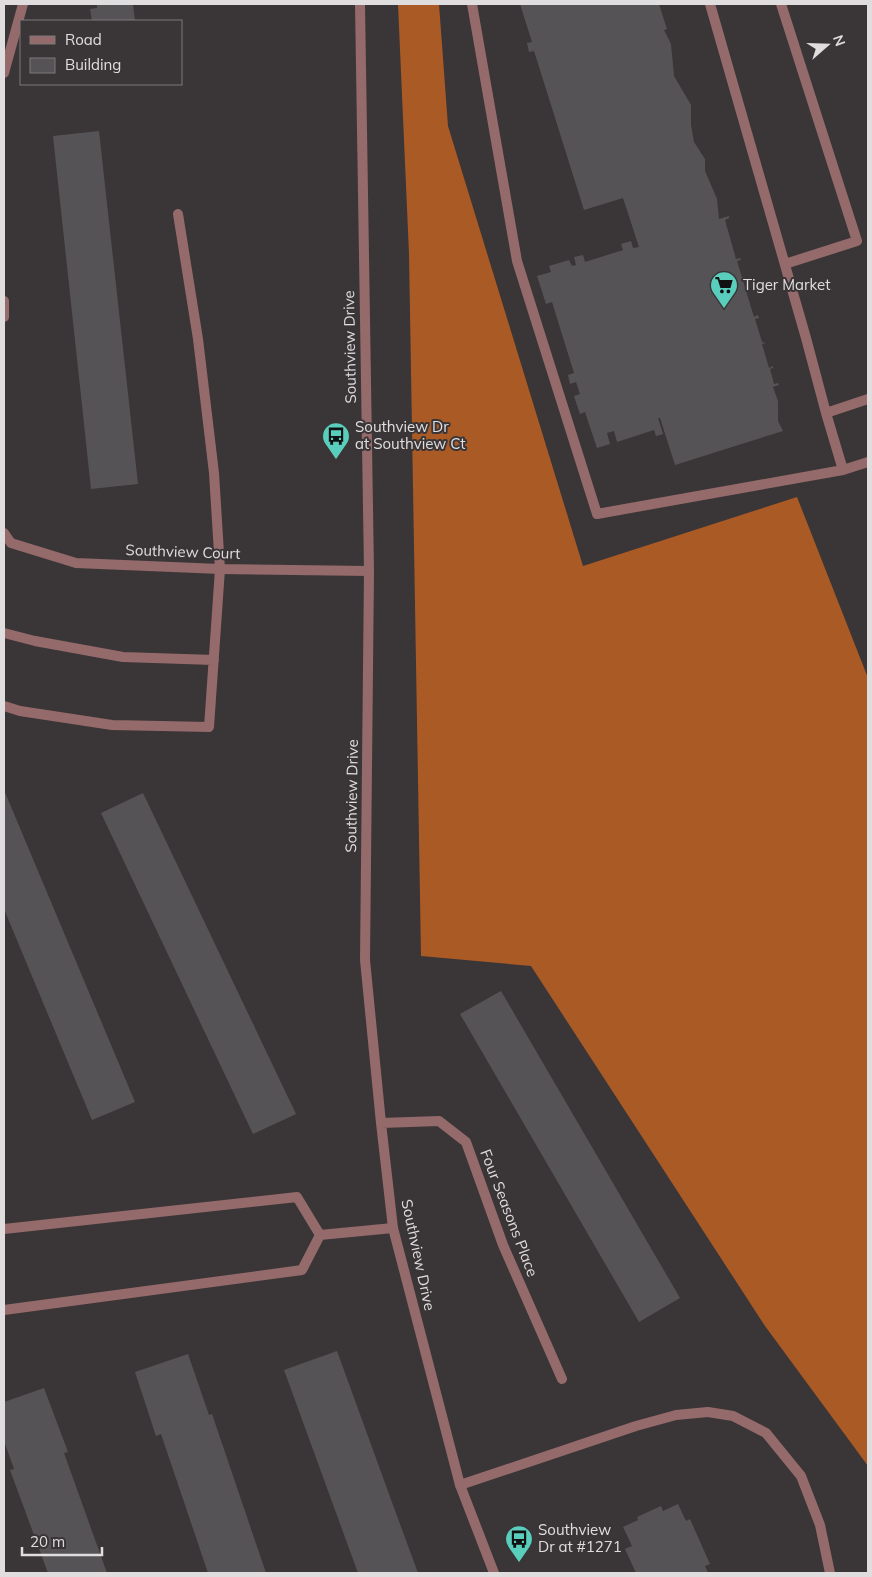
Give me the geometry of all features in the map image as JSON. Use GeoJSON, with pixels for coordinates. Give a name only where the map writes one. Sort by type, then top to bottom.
{"type":"FeatureCollection","features":[{"type":"Feature","properties":{"kind":"street"},"geometry":{"type":"LineString","coordinates":[[4,73],[23,4]]}},
{"type":"Feature","properties":{"kind":"street","name":"Southview Drive"},"geometry":{"type":"LineString","coordinates":[[360,4],[369,571],[365,960],[393,1228],[460,1485],[494,1573]]}},
{"type":"Feature","properties":{"kind":"street"},"geometry":{"type":"LineString","coordinates":[[472,4],[517,261],[597,514],[843,470],[868,462]]}},
{"type":"Feature","properties":{"kind":"street"},"geometry":{"type":"LineString","coordinates":[[710,4],[786,264],[843,470]]}},
{"type":"Feature","properties":{"kind":"street"},"geometry":{"type":"LineString","coordinates":[[781,4],[857,241]]}},
{"type":"Feature","properties":{"kind":"street"},"geometry":{"type":"LineString","coordinates":[[4,706],[20,711],[112,725],[209,727],[220,569],[214,473],[198,339],[178,214]]}},
{"type":"Feature","properties":{"kind":"street"},"geometry":{"type":"LineString","coordinates":[[786,264],[868,237]]}},
{"type":"Feature","properties":{"kind":"street"},"geometry":{"type":"LineString","coordinates":[[4,301],[4,317]]}},
{"type":"Feature","properties":{"kind":"street"},"geometry":{"type":"LineString","coordinates":[[826,413],[868,399]]}},
{"type":"Feature","properties":{"kind":"street","name":"Southview Court"},"geometry":{"type":"LineString","coordinates":[[4,532],[11,543],[76,564],[220,569],[369,571]]}},
{"type":"Feature","properties":{"kind":"street"},"geometry":{"type":"LineString","coordinates":[[4,632],[35,641],[124,657],[214,660]]}},
{"type":"Feature","properties":{"kind":"street","name":"Four Seasons Place"},"geometry":{"type":"LineString","coordinates":[[381,1123],[439,1121],[466,1142],[503,1245],[562,1379]]}},
{"type":"Feature","properties":{"kind":"street"},"geometry":{"type":"LineString","coordinates":[[4,1229],[297,1197],[320,1235]]}},
{"type":"Feature","properties":{"kind":"street"},"geometry":{"type":"LineString","coordinates":[[320,1235],[393,1228]]}},
{"type":"Feature","properties":{"kind":"street"},"geometry":{"type":"LineString","coordinates":[[4,1310],[302,1270],[320,1235]]}},
{"type":"Feature","properties":{"kind":"street"},"geometry":{"type":"LineString","coordinates":[[460,1485],[636,1426],[676,1415],[708,1412],[733,1416],[766,1433],[801,1476],[820,1525],[830,1573]]}},
{"type":"Feature","properties":{"kind":"shaded area"},"geometry":{"type":"Polygon","coordinates":[[[398,4],[439,4],[448,126],[583,566],[797,497],[868,678],[868,1466],[765,1326],[531,966],[421,956],[409,254],[398,4]]]}},
{"type":"Feature","properties":{"kind":"building"},"geometry":{"type":"Polygon","coordinates":[[[97,4],[133,4],[135,20],[92,20],[90,9],[97,8],[97,4]]]}},
{"type":"Feature","properties":{"kind":"building"},"geometry":{"type":"Polygon","coordinates":[[[520,4],[659,4],[667,29],[664,30],[671,44],[674,76],[691,105],[691,125],[694,142],[705,159],[705,171],[717,199],[719,219],[729,216],[725,220],[736,259],[740,258],[741,260],[737,261],[754,317],[758,315],[759,318],[755,319],[762,342],[766,343],[762,344],[769,368],[773,366],[770,369],[774,384],[778,383],[779,385],[773,387],[778,401],[778,421],[783,431],[675,465],[660,418],[658,418],[663,434],[656,436],[654,430],[617,442],[614,431],[607,433],[610,444],[597,448],[585,412],[580,414],[574,396],[580,394],[576,382],[570,384],[568,375],[574,373],[552,302],[546,304],[537,276],[551,272],[549,266],[569,260],[572,266],[576,265],[574,257],[583,255],[585,262],[623,250],[621,244],[631,241],[633,248],[639,247],[623,198],[584,210],[534,51],[529,52],[527,43],[532,42],[520,4]]]}},
{"type":"Feature","properties":{"kind":"building"},"geometry":{"type":"Polygon","coordinates":[[[99,131],[138,484],[91,489],[53,136],[99,131]]]}},
{"type":"Feature","properties":{"kind":"building"},"geometry":{"type":"Polygon","coordinates":[[[4,790],[135,1102],[92,1120],[4,909],[4,790]]]}},
{"type":"Feature","properties":{"kind":"building"},"geometry":{"type":"Polygon","coordinates":[[[143,793],[296,1114],[253,1134],[101,813],[143,793]]]}},
{"type":"Feature","properties":{"kind":"building"},"geometry":{"type":"Polygon","coordinates":[[[501,991],[680,1298],[639,1322],[460,1014],[501,991]]]}},
{"type":"Feature","properties":{"kind":"building"},"geometry":{"type":"Polygon","coordinates":[[[337,1351],[418,1573],[358,1573],[284,1370],[337,1351]]]}},
{"type":"Feature","properties":{"kind":"building"},"geometry":{"type":"Polygon","coordinates":[[[188,1354],[209,1415],[212,1414],[266,1573],[208,1573],[161,1434],[156,1436],[135,1372],[188,1354]]]}},
{"type":"Feature","properties":{"kind":"building"},"geometry":{"type":"Polygon","coordinates":[[[44,1388],[68,1452],[64,1453],[107,1573],[48,1573],[10,1470],[14,1469],[4,1441],[4,1402],[44,1388]]]}},
{"type":"Feature","properties":{"kind":"building"},"geometry":{"type":"Polygon","coordinates":[[[678,1504],[686,1521],[690,1519],[710,1564],[705,1566],[708,1573],[636,1573],[625,1549],[632,1546],[623,1527],[638,1520],[637,1517],[661,1506],[663,1511],[678,1504]]]}},
{"type":"Feature","properties":{"kind":"place","name":"Tiger Market"},"geometry":{"type":"Point","coordinates":[724,309]}},
{"type":"Feature","properties":{"kind":"place","name":"Southview Dr at Southview Ct"},"geometry":{"type":"Point","coordinates":[336,460]}},
{"type":"Feature","properties":{"kind":"place","name":"Southview Dr at #1271"},"geometry":{"type":"Point","coordinates":[519,1563]}}]}
